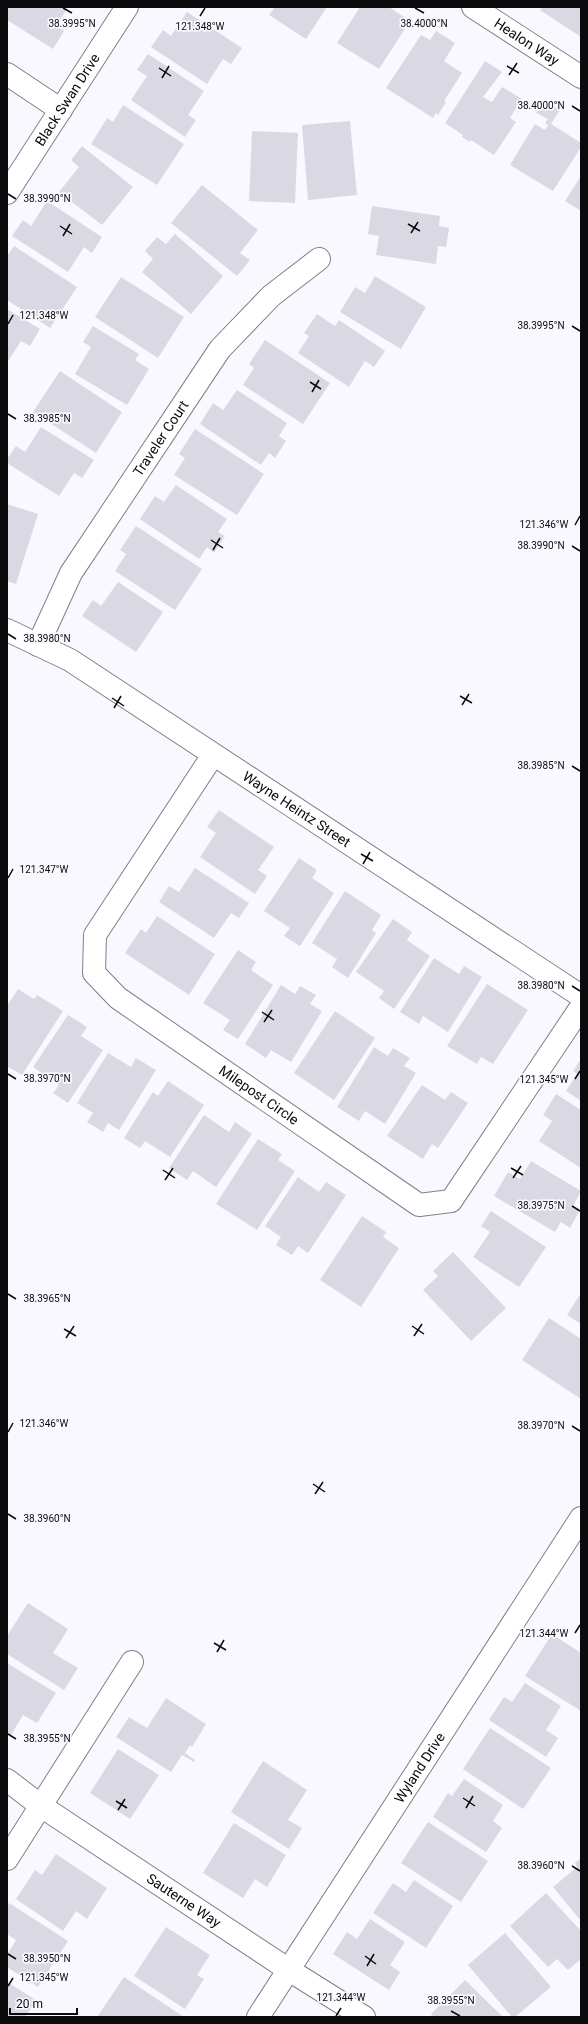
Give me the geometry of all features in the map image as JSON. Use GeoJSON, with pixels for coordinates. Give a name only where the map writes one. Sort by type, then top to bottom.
{"type":"FeatureCollection","features":[{"type":"Feature","properties":{"kind":"street","name":"Black Swan Drive"},"geometry":{"type":"LineString","coordinates":[[7,193],[127,7]]}},
{"type":"Feature","properties":{"kind":"street","name":"Healon Way"},"geometry":{"type":"LineString","coordinates":[[473,7],[495,13],[581,76]]}},
{"type":"Feature","properties":{"kind":"street"},"geometry":{"type":"LineString","coordinates":[[7,74],[60,110]]}},
{"type":"Feature","properties":{"kind":"street","name":"Traveler Court"},"geometry":{"type":"LineString","coordinates":[[38,645],[71,573],[220,349],[271,296],[319,259]]}},
{"type":"Feature","properties":{"kind":"street","name":"Wayne Heintz Street"},"geometry":{"type":"LineString","coordinates":[[7,630],[70,660],[581,996]]}},
{"type":"Feature","properties":{"kind":"street","name":"Milepost Circle"},"geometry":{"type":"LineString","coordinates":[[213,755],[95,935],[94,973],[118,998],[419,1205],[450,1201],[581,1007]]}},
{"type":"Feature","properties":{"kind":"street","name":"Wyland Drive"},"geometry":{"type":"LineString","coordinates":[[258,2017],[581,1518]]}},
{"type":"Feature","properties":{"kind":"street"},"geometry":{"type":"LineString","coordinates":[[7,1859],[132,1662]]}},
{"type":"Feature","properties":{"kind":"street","name":"Sauterne Way"},"geometry":{"type":"LineString","coordinates":[[7,1780],[42,1806],[289,1970],[364,2017]]}},
{"type":"Feature","properties":{"kind":"building"},"geometry":{"type":"Polygon","coordinates":[[[7,7],[68,7],[56,26],[64,31],[53,49],[7,20],[7,7]]]}},
{"type":"Feature","properties":{"kind":"building"},"geometry":{"type":"Polygon","coordinates":[[[275,7],[327,7],[306,39],[269,15],[275,7]]]}},
{"type":"Feature","properties":{"kind":"building"},"geometry":{"type":"Polygon","coordinates":[[[360,7],[389,7],[410,21],[379,69],[337,43],[360,7]]]}},
{"type":"Feature","properties":{"kind":"building"},"geometry":{"type":"Polygon","coordinates":[[[542,7],[581,7],[581,37],[540,10],[542,7]]]}},
{"type":"Feature","properties":{"kind":"building"},"geometry":{"type":"Polygon","coordinates":[[[187,12],[242,48],[231,64],[223,59],[207,84],[151,47],[163,30],[171,36],[187,12]]]}},
{"type":"Feature","properties":{"kind":"building"},"geometry":{"type":"Polygon","coordinates":[[[436,31],[455,43],[444,61],[462,73],[444,101],[446,102],[438,115],[436,113],[433,118],[386,88],[421,35],[430,40],[436,31]]]}},
{"type":"Feature","properties":{"kind":"building"},"geometry":{"type":"Polygon","coordinates":[[[148,54],[204,91],[188,115],[196,120],[185,137],[131,100],[147,76],[137,70],[148,54]]]}},
{"type":"Feature","properties":{"kind":"building"},"geometry":{"type":"Polygon","coordinates":[[[485,61],[502,72],[483,97],[492,102],[502,87],[522,99],[510,118],[516,122],[494,155],[471,140],[470,142],[462,137],[463,135],[445,123],[485,61]]]}},
{"type":"Feature","properties":{"kind":"building"},"geometry":{"type":"Polygon","coordinates":[[[544,100],[560,110],[551,124],[581,143],[581,147],[553,191],[510,165],[535,124],[545,130],[548,125],[545,123],[548,119],[536,113],[544,100]]]}},
{"type":"Feature","properties":{"kind":"building"},"geometry":{"type":"Polygon","coordinates":[[[123,105],[184,144],[157,185],[91,144],[107,118],[113,122],[123,105]]]}},
{"type":"Feature","properties":{"kind":"building"},"geometry":{"type":"Polygon","coordinates":[[[350,121],[357,195],[308,200],[302,125],[350,121]]]}},
{"type":"Feature","properties":{"kind":"building"},"geometry":{"type":"Polygon","coordinates":[[[252,131],[298,133],[295,203],[249,201],[252,131]]]}},
{"type":"Feature","properties":{"kind":"building"},"geometry":{"type":"Polygon","coordinates":[[[82,146],[133,187],[102,225],[59,192],[79,167],[71,160],[82,146]]]}},
{"type":"Feature","properties":{"kind":"building"},"geometry":{"type":"Polygon","coordinates":[[[581,176],[581,211],[565,201],[581,176]]]}},
{"type":"Feature","properties":{"kind":"building"},"geometry":{"type":"Polygon","coordinates":[[[202,185],[258,230],[240,253],[250,260],[237,276],[171,223],[202,185]]]}},
{"type":"Feature","properties":{"kind":"building"},"geometry":{"type":"Polygon","coordinates":[[[47,201],[102,237],[92,253],[84,247],[68,272],[12,236],[23,220],[31,226],[47,201]]]}},
{"type":"Feature","properties":{"kind":"building"},"geometry":{"type":"Polygon","coordinates":[[[372,206],[440,216],[439,226],[449,228],[446,247],[438,246],[436,264],[376,255],[379,236],[368,234],[372,206]]]}},
{"type":"Feature","properties":{"kind":"building"},"geometry":{"type":"Polygon","coordinates":[[[175,234],[223,276],[191,314],[142,272],[153,259],[145,251],[157,237],[166,244],[175,234]]]}},
{"type":"Feature","properties":{"kind":"building"},"geometry":{"type":"Polygon","coordinates":[[[14,246],[77,287],[50,328],[7,300],[7,256],[14,246]]]}},
{"type":"Feature","properties":{"kind":"building"},"geometry":{"type":"Polygon","coordinates":[[[375,276],[426,307],[401,349],[340,312],[355,287],[365,293],[375,276]]]}},
{"type":"Feature","properties":{"kind":"building"},"geometry":{"type":"Polygon","coordinates":[[[121,277],[184,317],[158,358],[95,317],[121,277]]]}},
{"type":"Feature","properties":{"kind":"building"},"geometry":{"type":"Polygon","coordinates":[[[7,309],[40,329],[30,346],[21,341],[7,363],[7,309]]]}},
{"type":"Feature","properties":{"kind":"building"},"geometry":{"type":"Polygon","coordinates":[[[317,314],[335,326],[339,320],[385,351],[374,367],[365,361],[349,387],[298,353],[309,336],[304,333],[317,314]]]}},
{"type":"Feature","properties":{"kind":"building"},"geometry":{"type":"Polygon","coordinates":[[[93,326],[139,354],[135,360],[149,369],[127,405],[75,374],[91,347],[83,342],[93,326]]]}},
{"type":"Feature","properties":{"kind":"building"},"geometry":{"type":"Polygon","coordinates":[[[265,340],[330,383],[303,424],[243,385],[254,368],[249,364],[265,340]]]}},
{"type":"Feature","properties":{"kind":"building"},"geometry":{"type":"Polygon","coordinates":[[[60,371],[122,412],[96,453],[33,412],[60,371]]]}},
{"type":"Feature","properties":{"kind":"building"},"geometry":{"type":"Polygon","coordinates":[[[237,390],[287,423],[279,436],[286,441],[275,458],[269,453],[261,465],[200,424],[213,403],[223,410],[237,390]]]}},
{"type":"Feature","properties":{"kind":"building"},"geometry":{"type":"Polygon","coordinates":[[[41,427],[94,460],[82,478],[74,473],[59,496],[7,463],[7,459],[16,446],[25,452],[41,427]]]}},
{"type":"Feature","properties":{"kind":"building"},"geometry":{"type":"Polygon","coordinates":[[[195,429],[264,474],[237,515],[174,475],[185,458],[179,454],[195,429]]]}},
{"type":"Feature","properties":{"kind":"building"},"geometry":{"type":"Polygon","coordinates":[[[176,485],[227,519],[218,532],[225,536],[214,553],[207,547],[199,559],[140,519],[155,496],[164,502],[176,485]]]}},
{"type":"Feature","properties":{"kind":"building"},"geometry":{"type":"Polygon","coordinates":[[[7,504],[38,514],[16,584],[7,581],[7,504]]]}},
{"type":"Feature","properties":{"kind":"building"},"geometry":{"type":"Polygon","coordinates":[[[136,526],[202,569],[175,610],[115,571],[126,554],[120,550],[136,526]]]}},
{"type":"Feature","properties":{"kind":"building"},"geometry":{"type":"Polygon","coordinates":[[[118,582],[163,612],[136,652],[82,616],[93,600],[101,606],[118,582]]]}},
{"type":"Feature","properties":{"kind":"building"},"geometry":{"type":"Polygon","coordinates":[[[219,810],[274,847],[258,870],[267,876],[255,894],[200,857],[216,833],[207,827],[219,810]]]}},
{"type":"Feature","properties":{"kind":"building"},"geometry":{"type":"Polygon","coordinates":[[[299,858],[317,870],[312,878],[334,893],[300,946],[284,936],[290,928],[264,911],[299,858]]]}},
{"type":"Feature","properties":{"kind":"building"},"geometry":{"type":"Polygon","coordinates":[[[195,868],[249,903],[239,918],[231,913],[214,938],[159,902],[169,886],[179,892],[195,868]]]}},
{"type":"Feature","properties":{"kind":"building"},"geometry":{"type":"Polygon","coordinates":[[[345,891],[381,915],[372,930],[376,933],[348,978],[332,967],[337,959],[312,943],[345,891]]]}},
{"type":"Feature","properties":{"kind":"building"},"geometry":{"type":"Polygon","coordinates":[[[157,916],[215,954],[189,995],[125,953],[141,929],[146,933],[157,916]]]}},
{"type":"Feature","properties":{"kind":"building"},"geometry":{"type":"Polygon","coordinates":[[[393,919],[412,932],[407,940],[430,956],[394,1009],[379,998],[384,991],[356,972],[393,919]]]}},
{"type":"Feature","properties":{"kind":"building"},"geometry":{"type":"Polygon","coordinates":[[[238,950],[256,962],[251,970],[273,985],[238,1039],[223,1030],[230,1020],[203,1003],[238,950]]]}},
{"type":"Feature","properties":{"kind":"building"},"geometry":{"type":"Polygon","coordinates":[[[434,958],[459,974],[464,966],[482,977],[448,1032],[423,1016],[419,1024],[400,1012],[434,958]]]}},
{"type":"Feature","properties":{"kind":"building"},"geometry":{"type":"Polygon","coordinates":[[[487,984],[528,1010],[493,1064],[481,1057],[477,1064],[447,1046],[487,984]]]}},
{"type":"Feature","properties":{"kind":"building"},"geometry":{"type":"Polygon","coordinates":[[[281,985],[295,994],[300,986],[316,995],[310,1004],[322,1011],[291,1062],[271,1050],[266,1058],[245,1044],[281,985]]]}},
{"type":"Feature","properties":{"kind":"building"},"geometry":{"type":"Polygon","coordinates":[[[18,989],[34,999],[37,995],[63,1011],[22,1075],[7,1066],[7,1006],[18,989]]]}},
{"type":"Feature","properties":{"kind":"building"},"geometry":{"type":"Polygon","coordinates":[[[335,1011],[375,1038],[334,1100],[294,1073],[335,1011]]]}},
{"type":"Feature","properties":{"kind":"building"},"geometry":{"type":"Polygon","coordinates":[[[68,1015],[87,1027],[81,1036],[103,1050],[68,1103],[53,1093],[59,1085],[33,1067],[68,1015]]]}},
{"type":"Feature","properties":{"kind":"building"},"geometry":{"type":"Polygon","coordinates":[[[374,1047],[388,1056],[393,1048],[410,1058],[404,1066],[416,1073],[385,1124],[365,1111],[359,1121],[337,1107],[374,1047]]]}},
{"type":"Feature","properties":{"kind":"building"},"geometry":{"type":"Polygon","coordinates":[[[108,1053],[131,1067],[136,1058],[156,1070],[119,1130],[108,1123],[103,1132],[87,1122],[93,1113],[77,1103],[108,1053]]]}},
{"type":"Feature","properties":{"kind":"building"},"geometry":{"type":"Polygon","coordinates":[[[581,1059],[581,1101],[566,1091],[577,1074],[573,1071],[581,1059]]]}},
{"type":"Feature","properties":{"kind":"building"},"geometry":{"type":"Polygon","coordinates":[[[168,1081],[204,1105],[170,1157],[145,1141],[140,1148],[124,1138],[153,1092],[158,1096],[168,1081]]]}},
{"type":"Feature","properties":{"kind":"building"},"geometry":{"type":"Polygon","coordinates":[[[422,1085],[445,1100],[451,1092],[468,1103],[438,1148],[432,1144],[423,1159],[387,1136],[422,1085]]]}},
{"type":"Feature","properties":{"kind":"building"},"geometry":{"type":"Polygon","coordinates":[[[556,1094],[581,1110],[581,1168],[539,1141],[552,1121],[543,1115],[556,1094]]]}},
{"type":"Feature","properties":{"kind":"building"},"geometry":{"type":"Polygon","coordinates":[[[204,1115],[229,1132],[235,1122],[252,1134],[216,1187],[193,1171],[187,1180],[169,1168],[204,1115]]]}},
{"type":"Feature","properties":{"kind":"building"},"geometry":{"type":"Polygon","coordinates":[[[258,1139],[282,1154],[278,1160],[295,1171],[257,1230],[216,1204],[258,1139]]]}},
{"type":"Feature","properties":{"kind":"building"},"geometry":{"type":"Polygon","coordinates":[[[531,1161],[581,1191],[573,1206],[580,1210],[570,1228],[561,1222],[555,1232],[494,1196],[508,1172],[520,1179],[531,1161]]]}},
{"type":"Feature","properties":{"kind":"building"},"geometry":{"type":"Polygon","coordinates":[[[298,1177],[319,1192],[326,1182],[346,1195],[308,1253],[298,1246],[292,1255],[276,1245],[281,1237],[265,1226],[298,1177]]]}},
{"type":"Feature","properties":{"kind":"building"},"geometry":{"type":"Polygon","coordinates":[[[491,1211],[546,1247],[519,1287],[473,1257],[490,1232],[481,1226],[491,1211]]]}},
{"type":"Feature","properties":{"kind":"building"},"geometry":{"type":"Polygon","coordinates":[[[362,1216],[386,1232],[383,1237],[399,1248],[361,1307],[320,1280],[362,1216]]]}},
{"type":"Feature","properties":{"kind":"building"},"geometry":{"type":"Polygon","coordinates":[[[453,1252],[506,1308],[471,1341],[423,1290],[438,1276],[433,1271],[453,1252]]]}},
{"type":"Feature","properties":{"kind":"building"},"geometry":{"type":"Polygon","coordinates":[[[581,1293],[581,1324],[567,1315],[581,1293]]]}},
{"type":"Feature","properties":{"kind":"building"},"geometry":{"type":"Polygon","coordinates":[[[549,1318],[581,1339],[581,1399],[522,1360],[549,1318]]]}},
{"type":"Feature","properties":{"kind":"building"},"geometry":{"type":"Polygon","coordinates":[[[28,1603],[68,1629],[53,1653],[78,1668],[64,1690],[7,1654],[7,1636],[28,1603]]]}},
{"type":"Feature","properties":{"kind":"building"},"geometry":{"type":"Polygon","coordinates":[[[552,1634],[581,1653],[581,1711],[525,1676],[552,1634]]]}},
{"type":"Feature","properties":{"kind":"building"},"geometry":{"type":"Polygon","coordinates":[[[7,1663],[56,1693],[37,1723],[23,1715],[11,1735],[7,1733],[7,1663]]]}},
{"type":"Feature","properties":{"kind":"building"},"geometry":{"type":"Polygon","coordinates":[[[525,1683],[561,1706],[546,1730],[558,1738],[546,1757],[489,1720],[504,1697],[512,1702],[525,1683]]]}},
{"type":"Feature","properties":{"kind":"building"},"geometry":{"type":"Polygon","coordinates":[[[166,1698],[206,1724],[192,1747],[190,1745],[185,1753],[195,1760],[194,1762],[182,1755],[171,1772],[116,1737],[129,1717],[147,1728],[166,1698]]]}},
{"type":"Feature","properties":{"kind":"building"},"geometry":{"type":"Polygon","coordinates":[[[490,1728],[551,1768],[523,1809],[463,1769],[490,1728]]]}},
{"type":"Feature","properties":{"kind":"building"},"geometry":{"type":"Polygon","coordinates":[[[118,1749],[159,1775],[130,1819],[90,1793],[118,1749]]]}},
{"type":"Feature","properties":{"kind":"building"},"geometry":{"type":"Polygon","coordinates":[[[263,1761],[307,1790],[288,1820],[302,1828],[289,1849],[231,1812],[263,1761]]]}},
{"type":"Feature","properties":{"kind":"building"},"geometry":{"type":"Polygon","coordinates":[[[464,1779],[503,1805],[493,1821],[502,1828],[486,1852],[433,1817],[448,1793],[452,1796],[464,1779]]]}},
{"type":"Feature","properties":{"kind":"building"},"geometry":{"type":"Polygon","coordinates":[[[428,1822],[488,1861],[461,1902],[401,1863],[428,1822]]]}},
{"type":"Feature","properties":{"kind":"building"},"geometry":{"type":"Polygon","coordinates":[[[234,1823],[286,1855],[267,1887],[255,1879],[243,1898],[203,1873],[234,1823]]]}},
{"type":"Feature","properties":{"kind":"building"},"geometry":{"type":"Polygon","coordinates":[[[56,1854],[107,1888],[87,1919],[76,1911],[63,1931],[16,1899],[35,1870],[42,1875],[56,1854]]]}},
{"type":"Feature","properties":{"kind":"building"},"geometry":{"type":"Polygon","coordinates":[[[581,1858],[581,1921],[553,1887],[577,1867],[575,1863],[581,1858]]]}},
{"type":"Feature","properties":{"kind":"building"},"geometry":{"type":"Polygon","coordinates":[[[414,1880],[453,1906],[426,1948],[373,1913],[393,1883],[406,1892],[414,1880]]]}},
{"type":"Feature","properties":{"kind":"building"},"geometry":{"type":"Polygon","coordinates":[[[546,1893],[581,1931],[581,1959],[568,1970],[557,1959],[548,1967],[510,1926],[546,1893]]]}},
{"type":"Feature","properties":{"kind":"building"},"geometry":{"type":"Polygon","coordinates":[[[9,1903],[68,1941],[38,1987],[7,1967],[7,1955],[16,1940],[7,1934],[7,1907],[9,1903]]]}},
{"type":"Feature","properties":{"kind":"building"},"geometry":{"type":"Polygon","coordinates":[[[370,1919],[405,1942],[390,1965],[400,1972],[389,1990],[333,1954],[347,1932],[357,1939],[370,1919]]]}},
{"type":"Feature","properties":{"kind":"building"},"geometry":{"type":"Polygon","coordinates":[[[166,1927],[210,1955],[197,1975],[204,1979],[185,2009],[134,1976],[166,1927]]]}},
{"type":"Feature","properties":{"kind":"building"},"geometry":{"type":"Polygon","coordinates":[[[505,1933],[551,1987],[515,2017],[512,2017],[468,1965],[505,1933]]]}},
{"type":"Feature","properties":{"kind":"building"},"geometry":{"type":"Polygon","coordinates":[[[124,1977],[184,2017],[97,2017],[124,1977]]]}},
{"type":"Feature","properties":{"kind":"building"},"geometry":{"type":"Polygon","coordinates":[[[465,1980],[503,2017],[433,2017],[431,2014],[465,1980]]]}},
{"type":"Feature","properties":{"kind":"building"},"geometry":{"type":"Polygon","coordinates":[[[7,1982],[36,2000],[25,2017],[7,2017],[7,1982]]]}}]}
